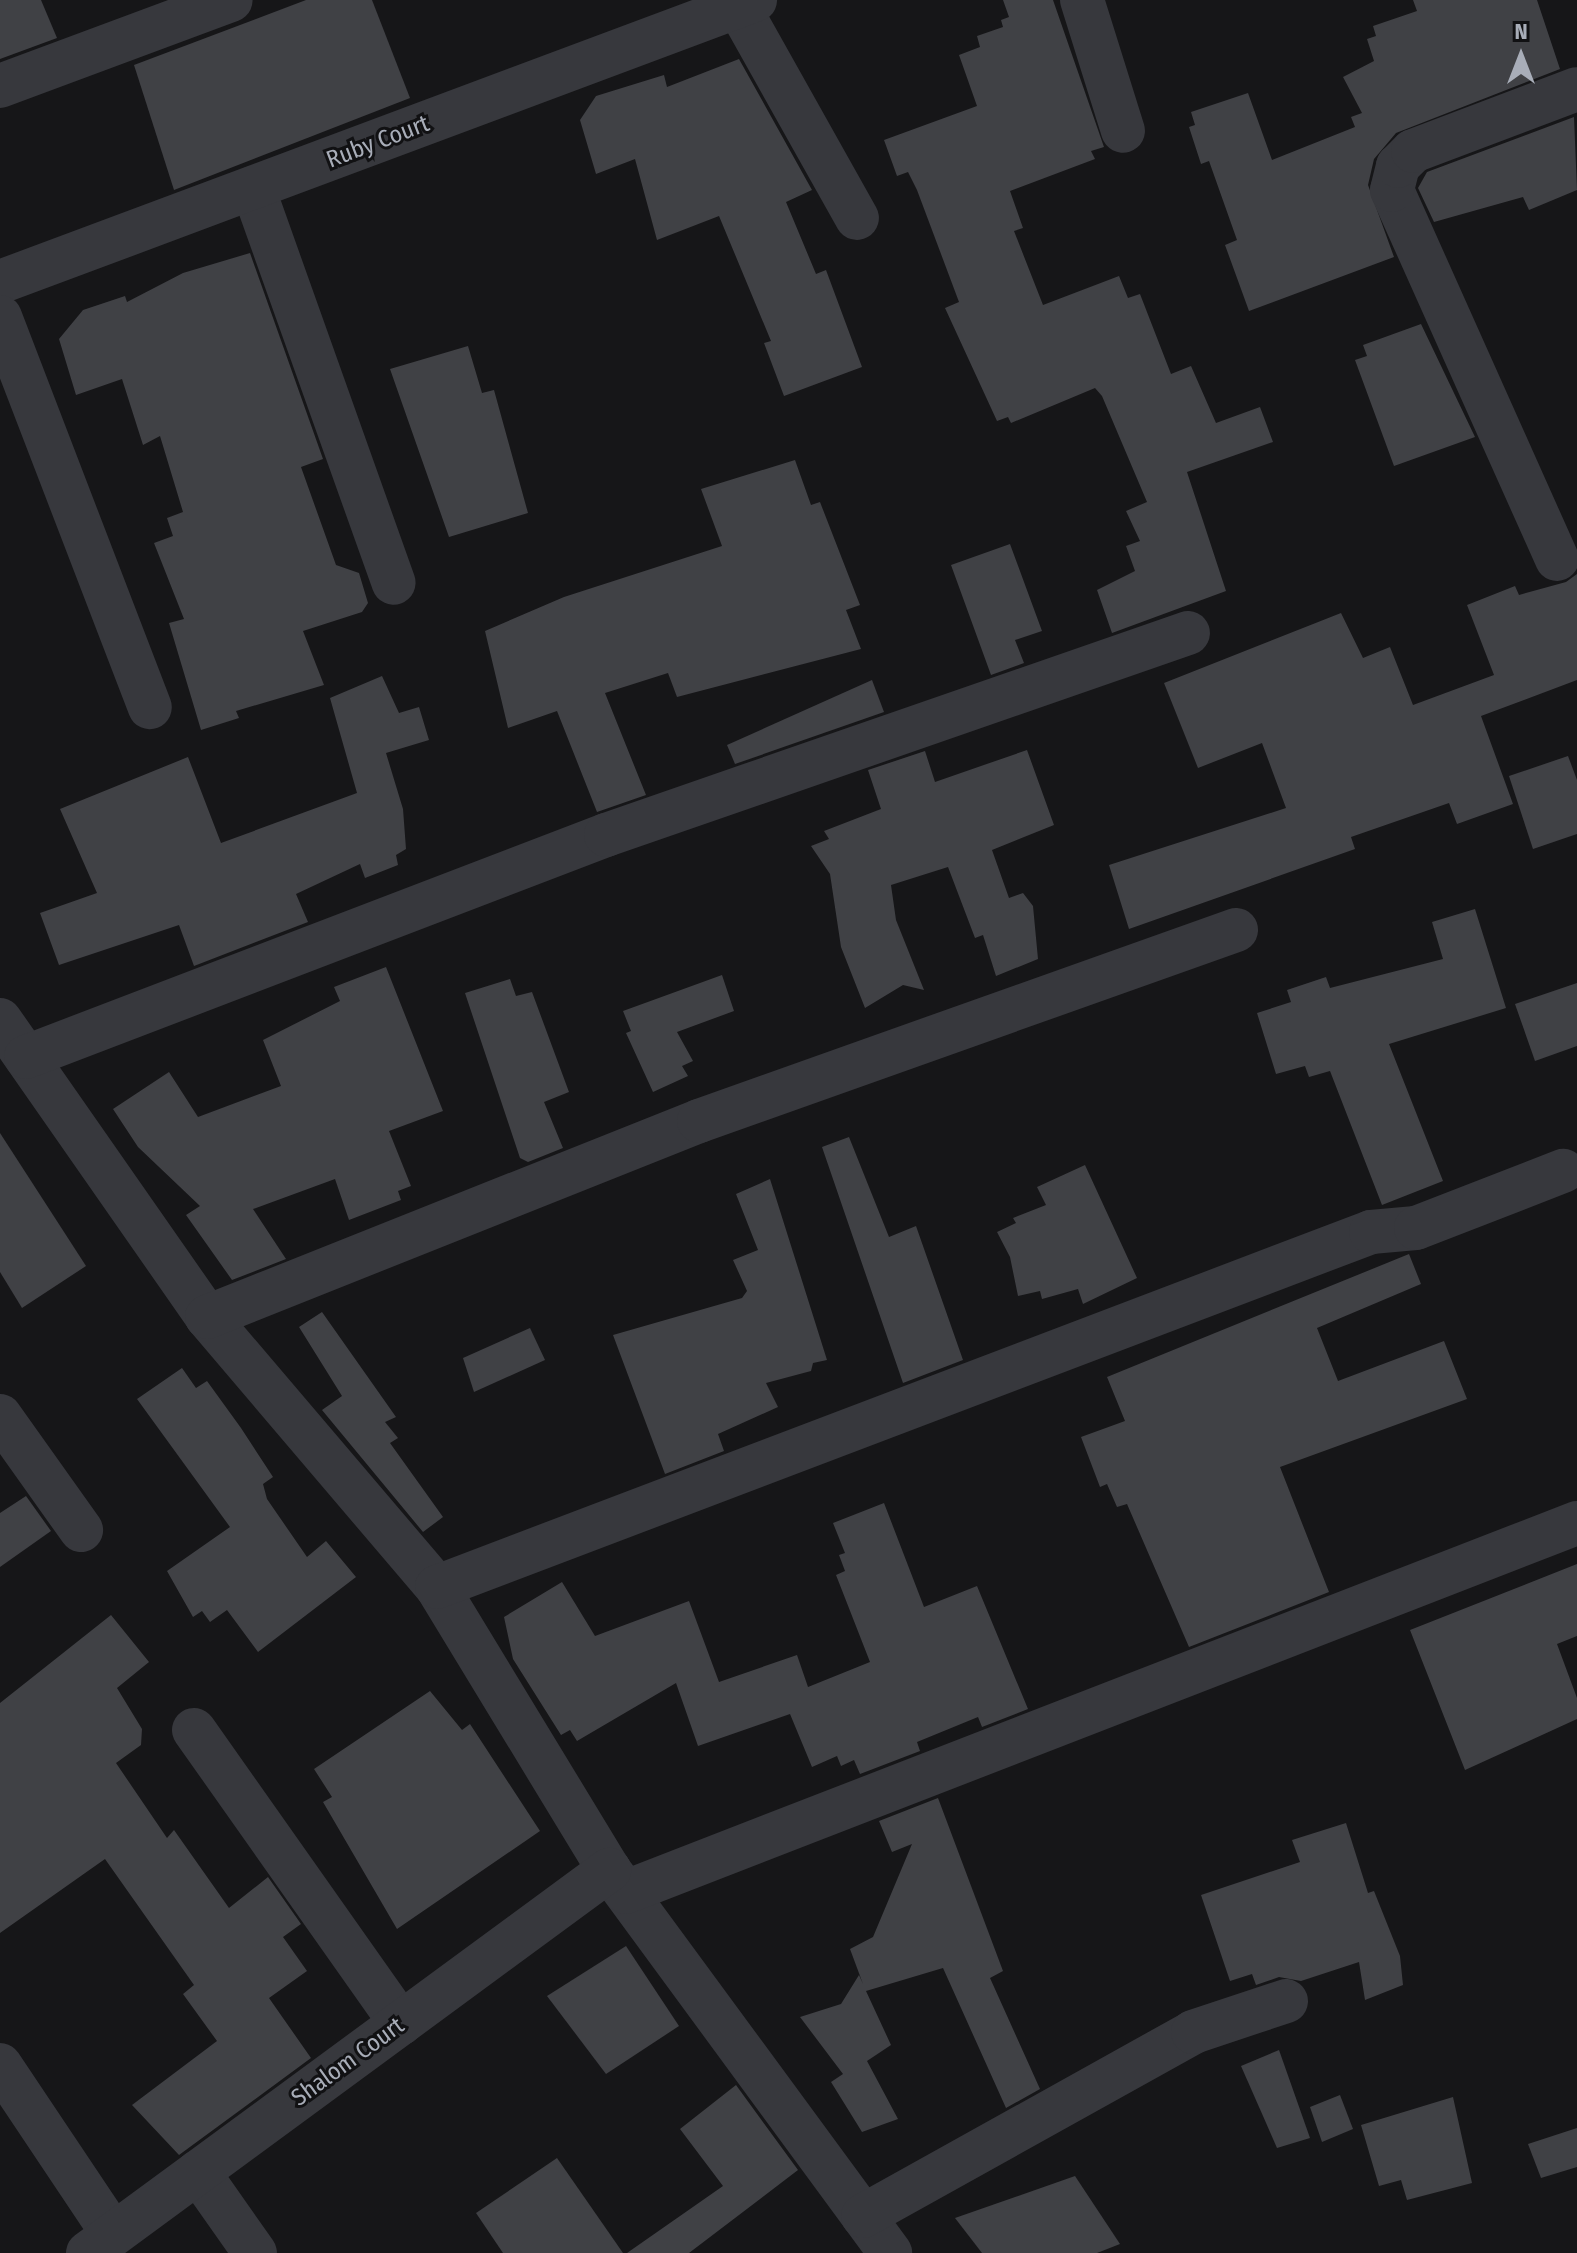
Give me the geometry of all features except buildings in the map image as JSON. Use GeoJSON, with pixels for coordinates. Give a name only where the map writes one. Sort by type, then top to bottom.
{"type":"FeatureCollection","features":[{"type":"Feature","properties":{"kind":"street"},"geometry":{"type":"LineString","coordinates":[[0,86],[152,13],[231,0]]}},
{"type":"Feature","properties":{"kind":"street"},"geometry":{"type":"LineString","coordinates":[[1082,0],[1123,131]]}},
{"type":"Feature","properties":{"kind":"street"},"geometry":{"type":"LineString","coordinates":[[746,3],[857,218]]}},
{"type":"Feature","properties":{"kind":"street","name":"Ruby Court"},"geometry":{"type":"LineString","coordinates":[[0,282],[746,3]]}},
{"type":"Feature","properties":{"kind":"street"},"geometry":{"type":"LineString","coordinates":[[1557,559],[1392,190],[1398,166],[1413,151],[1577,89]]}},
{"type":"Feature","properties":{"kind":"street"},"geometry":{"type":"LineString","coordinates":[[253,188],[394,583]]}},
{"type":"Feature","properties":{"kind":"street"},"geometry":{"type":"LineString","coordinates":[[0,317],[150,707]]}},
{"type":"Feature","properties":{"kind":"street"},"geometry":{"type":"LineString","coordinates":[[26,1057],[606,835],[1188,633]]}},
{"type":"Feature","properties":{"kind":"street"},"geometry":{"type":"LineString","coordinates":[[207,1317],[699,1121],[1236,930]]}},
{"type":"Feature","properties":{"kind":"street"},"geometry":{"type":"LineString","coordinates":[[0,1020],[207,1317],[437,1587],[617,1881],[890,2253]]}},
{"type":"Feature","properties":{"kind":"street"},"geometry":{"type":"LineString","coordinates":[[437,1587],[1371,1232],[1416,1228],[1563,1171]]}},
{"type":"Feature","properties":{"kind":"street"},"geometry":{"type":"LineString","coordinates":[[0,1416],[81,1530]]}},
{"type":"Feature","properties":{"kind":"street","name":"Shalom Court"},"geometry":{"type":"LineString","coordinates":[[101,2243],[401,2023],[617,1881],[1577,1523]]}},
{"type":"Feature","properties":{"kind":"street"},"geometry":{"type":"LineString","coordinates":[[194,1730],[401,2023]]}},
{"type":"Feature","properties":{"kind":"street"},"geometry":{"type":"LineString","coordinates":[[863,2216],[1193,2032],[1286,2001]]}},
{"type":"Feature","properties":{"kind":"street"},"geometry":{"type":"LineString","coordinates":[[0,2065],[101,2243]]}},
{"type":"Feature","properties":{"kind":"street"},"geometry":{"type":"LineString","coordinates":[[198,2172],[255,2253]]}}]}
